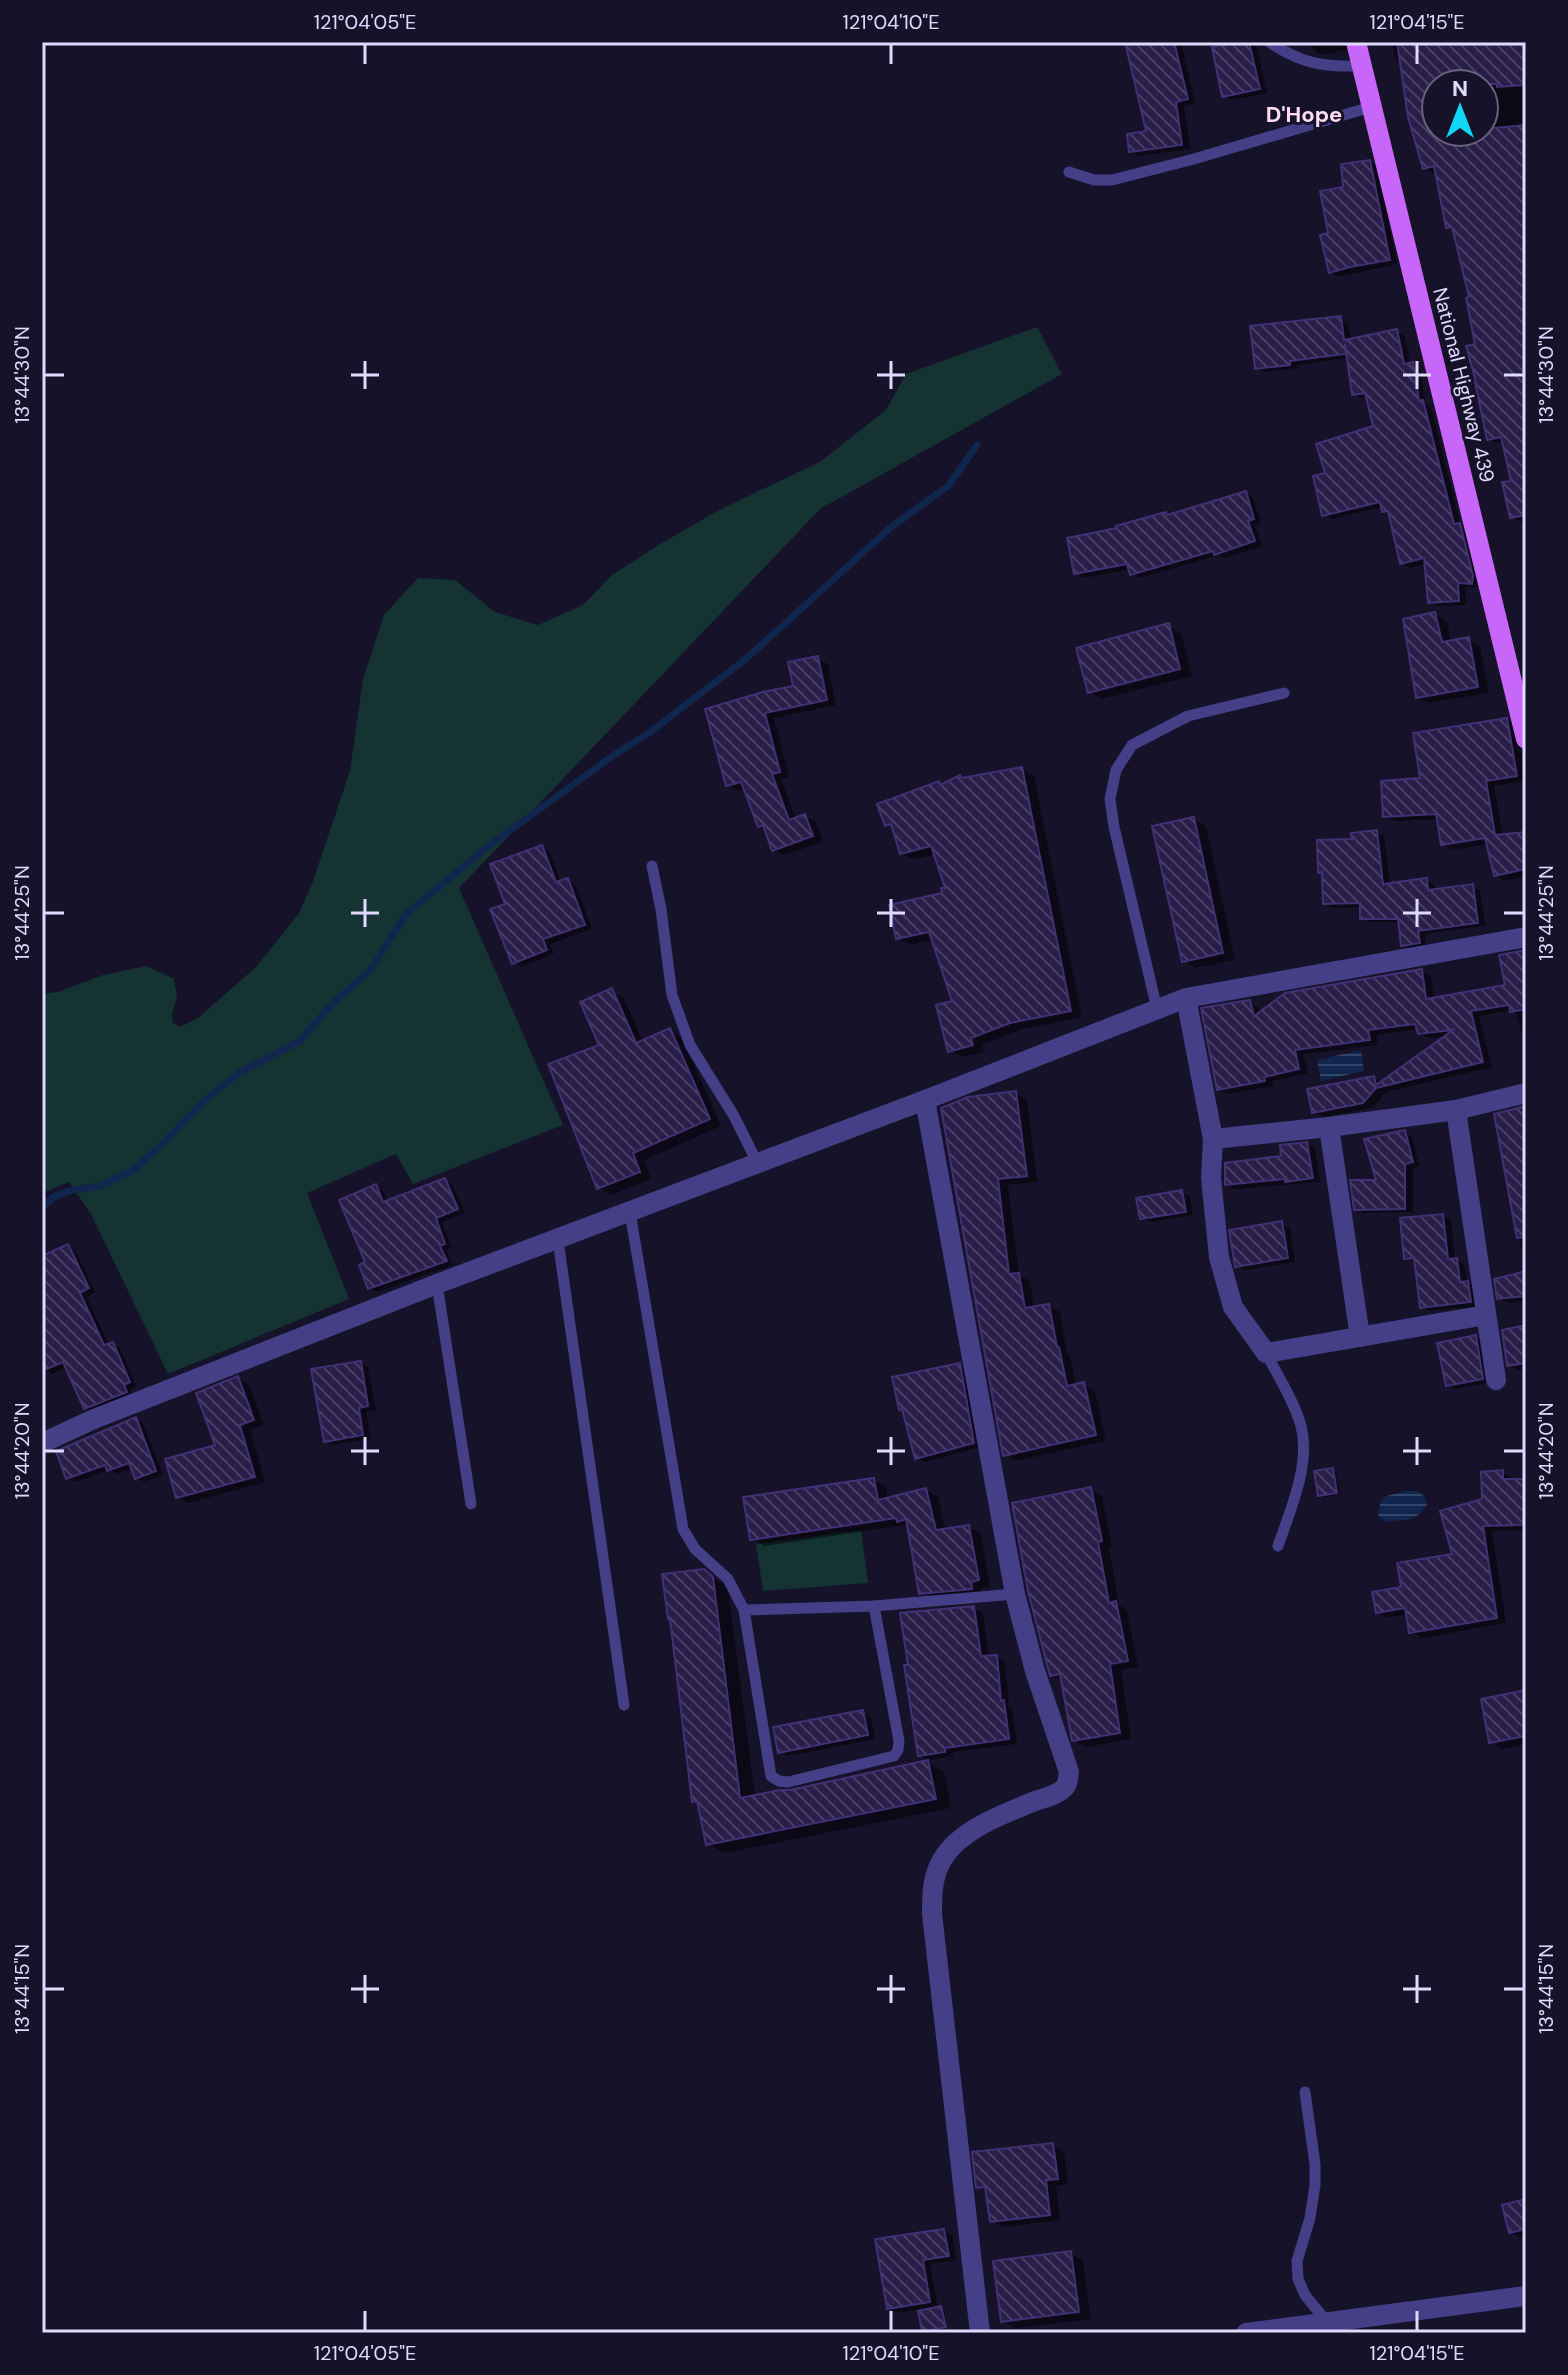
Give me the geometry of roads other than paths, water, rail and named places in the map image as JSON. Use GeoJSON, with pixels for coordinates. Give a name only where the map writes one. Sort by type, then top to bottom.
{"type":"FeatureCollection","features":[{"type":"Feature","properties":{"kind":"main road","name":"National Highway 439"},"geometry":{"type":"LineString","coordinates":[[1356,42],[1526,739]]}},
{"type":"Feature","properties":{"kind":"street"},"geometry":{"type":"LineString","coordinates":[[42,1443],[94,1419],[437,1284],[758,1164],[1186,998],[1526,937]]}},
{"type":"Feature","properties":{"kind":"street"},"geometry":{"type":"LineString","coordinates":[[1186,998],[1213,1139],[1211,1178],[1219,1257],[1233,1307],[1266,1353],[1486,1315]]}},
{"type":"Feature","properties":{"kind":"street"},"geometry":{"type":"LineString","coordinates":[[1213,1139],[1456,1110],[1526,1093]]}},
{"type":"Feature","properties":{"kind":"street"},"geometry":{"type":"LineString","coordinates":[[925,1100],[1015,1594],[1035,1671],[1069,1772],[1068,1783],[1063,1790],[1016,1809],[955,1843],[942,1860],[933,1884],[932,1914],[980,2333]]}},
{"type":"Feature","properties":{"kind":"street"},"geometry":{"type":"LineString","coordinates":[[1456,1110],[1496,1380]]}},
{"type":"Feature","properties":{"kind":"street"},"geometry":{"type":"LineString","coordinates":[[1329,1127],[1360,1337]]}},
{"type":"Feature","properties":{"kind":"street"},"geometry":{"type":"LineString","coordinates":[[1246,2333],[1526,2296]]}},
{"type":"Feature","properties":{"kind":"lane"},"geometry":{"type":"LineString","coordinates":[[1269,42],[1291,56],[1311,63],[1361,66]]}},
{"type":"Feature","properties":{"kind":"lane"},"geometry":{"type":"LineString","coordinates":[[1069,172],[1094,180],[1112,180],[1371,107]]}},
{"type":"Feature","properties":{"kind":"lane"},"geometry":{"type":"LineString","coordinates":[[1157,1009],[1114,827],[1110,799],[1116,770],[1132,745],[1188,716],[1284,693]]}},
{"type":"Feature","properties":{"kind":"lane"},"geometry":{"type":"LineString","coordinates":[[652,866],[672,995],[690,1045],[734,1116],[758,1164]]}},
{"type":"Feature","properties":{"kind":"lane"},"geometry":{"type":"LineString","coordinates":[[630,1212],[683,1529],[695,1549],[728,1579],[744,1610],[771,1776],[779,1781],[788,1782],[894,1756],[898,1750],[899,1741],[874,1606]]}},
{"type":"Feature","properties":{"kind":"lane"},"geometry":{"type":"LineString","coordinates":[[558,1240],[624,1705]]}},
{"type":"Feature","properties":{"kind":"lane"},"geometry":{"type":"LineString","coordinates":[[437,1284],[471,1504]]}},
{"type":"Feature","properties":{"kind":"lane"},"geometry":{"type":"LineString","coordinates":[[1266,1353],[1301,1427],[1298,1487],[1278,1546]]}},
{"type":"Feature","properties":{"kind":"lane"},"geometry":{"type":"LineString","coordinates":[[744,1610],[874,1606],[1015,1594]]}},
{"type":"Feature","properties":{"kind":"lane"},"geometry":{"type":"LineString","coordinates":[[1305,2092],[1315,2185],[1310,2218],[1297,2261],[1298,2279],[1305,2295],[1327,2322]]}},
{"type":"Feature","properties":{"kind":"water"},"geometry":{"type":"Polygon","coordinates":[[[1361,1050],[1364,1071],[1321,1081],[1317,1060],[1361,1050]]]}},
{"type":"Feature","properties":{"kind":"water"},"geometry":{"type":"Polygon","coordinates":[[[1406,1491],[1418,1491],[1425,1497],[1427,1505],[1413,1518],[1384,1522],[1378,1515],[1381,1500],[1406,1491]]]}},
{"type":"Feature","properties":{"kind":"waterway"},"geometry":{"type":"LineString","coordinates":[[42,1207],[55,1196],[100,1186],[134,1170],[207,1098],[239,1073],[301,1040],[327,1009],[371,969],[407,913],[491,844],[649,733],[747,658],[890,528],[949,485],[977,445]]}},
{"type":"Feature","properties":{"kind":"district","name":"D'Hope"},"geometry":{"type":"Point","coordinates":[1304,114]}}]}
